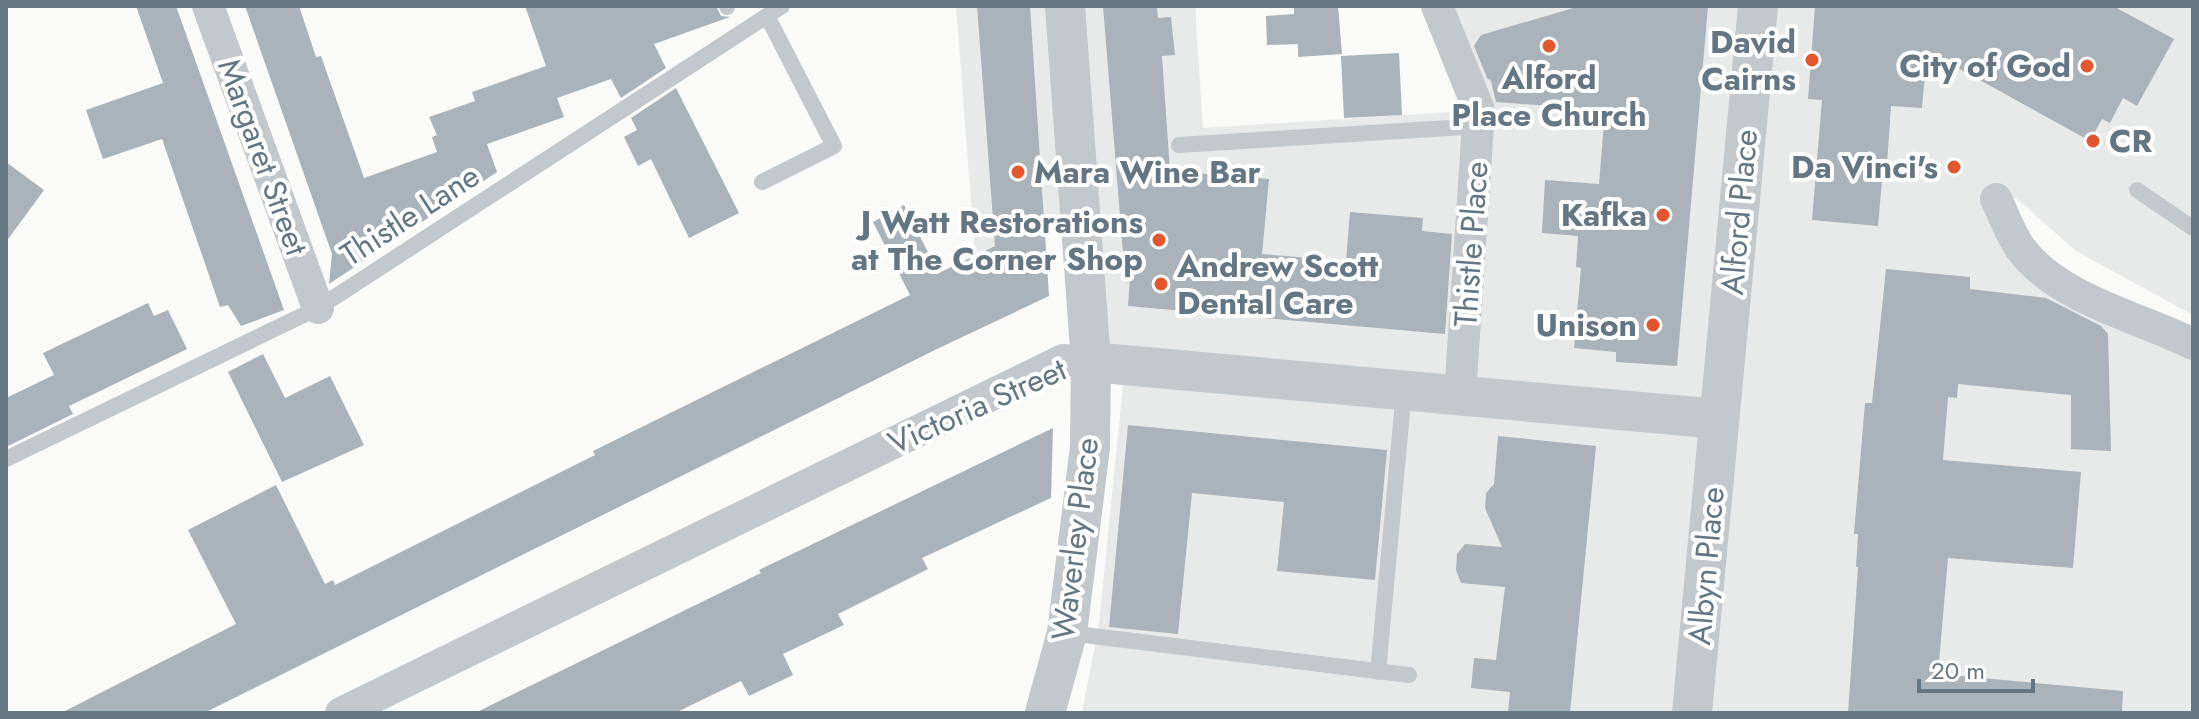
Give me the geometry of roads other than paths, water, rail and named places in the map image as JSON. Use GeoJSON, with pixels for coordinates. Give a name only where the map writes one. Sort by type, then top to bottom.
{"type":"FeatureCollection","features":[{"type":"Feature","properties":{"kind":"street","name":"Margaret Street"},"geometry":{"type":"LineString","coordinates":[[208,6],[318,308]]}},
{"type":"Feature","properties":{"kind":"street","name":"Waverley Place"},"geometry":{"type":"LineString","coordinates":[[1045,713],[1067,633],[1090,447],[1091,362],[1065,6]]}},
{"type":"Feature","properties":{"kind":"street","name":"Thistle Place"},"geometry":{"type":"LineString","coordinates":[[1437,6],[1474,94],[1480,126],[1460,395]]}},
{"type":"Feature","properties":{"kind":"street","name":"Alford Place"},"geometry":{"type":"LineString","coordinates":[[1719,419],[1758,6]]}},
{"type":"Feature","properties":{"kind":"street"},"geometry":{"type":"LineString","coordinates":[[1996,199],[2019,247],[2038,268],[2095,301],[2192,341]]}},
{"type":"Feature","properties":{"kind":"street","name":"Victoria Street"},"geometry":{"type":"LineString","coordinates":[[341,713],[1063,360],[1719,419]]}},
{"type":"Feature","properties":{"kind":"street","name":"Albyn Place"},"geometry":{"type":"LineString","coordinates":[[1692,713],[1719,419]]}},
{"type":"Feature","properties":{"kind":"lane","name":"Thistle Lane"},"geometry":{"type":"LineString","coordinates":[[6,459],[318,308],[782,6]]}},
{"type":"Feature","properties":{"kind":"lane"},"geometry":{"type":"LineString","coordinates":[[762,182],[834,146],[767,16]]}},
{"type":"Feature","properties":{"kind":"lane"},"geometry":{"type":"LineString","coordinates":[[1179,145],[1480,126]]}},
{"type":"Feature","properties":{"kind":"lane"},"geometry":{"type":"LineString","coordinates":[[2137,190],[2193,228]]}},
{"type":"Feature","properties":{"kind":"lane"},"geometry":{"type":"LineString","coordinates":[[1378,672],[1404,390]]}},
{"type":"Feature","properties":{"kind":"lane"},"geometry":{"type":"LineString","coordinates":[[1067,633],[1409,675]]}},
{"type":"Feature","properties":{"kind":"place","name":"Alford Place Church"},"geometry":{"type":"Point","coordinates":[1549,46]}},
{"type":"Feature","properties":{"kind":"place","name":"David Cairns"},"geometry":{"type":"Point","coordinates":[1812,60]}},
{"type":"Feature","properties":{"kind":"place","name":"City of God"},"geometry":{"type":"Point","coordinates":[2087,66]}},
{"type":"Feature","properties":{"kind":"place","name":"CR"},"geometry":{"type":"Point","coordinates":[2093,141]}},
{"type":"Feature","properties":{"kind":"place","name":"Da Vinci's"},"geometry":{"type":"Point","coordinates":[1954,167]}},
{"type":"Feature","properties":{"kind":"place","name":"Mara Wine Bar"},"geometry":{"type":"Point","coordinates":[1018,172]}},
{"type":"Feature","properties":{"kind":"place","name":"Kafka"},"geometry":{"type":"Point","coordinates":[1663,215]}},
{"type":"Feature","properties":{"kind":"place","name":"J Watt Restorations at The Corner Shop"},"geometry":{"type":"Point","coordinates":[1159,240]}},
{"type":"Feature","properties":{"kind":"place","name":"Andrew Scott Dental Care"},"geometry":{"type":"Point","coordinates":[1161,284]}},
{"type":"Feature","properties":{"kind":"place","name":"Unison"},"geometry":{"type":"Point","coordinates":[1653,325]}}]}
